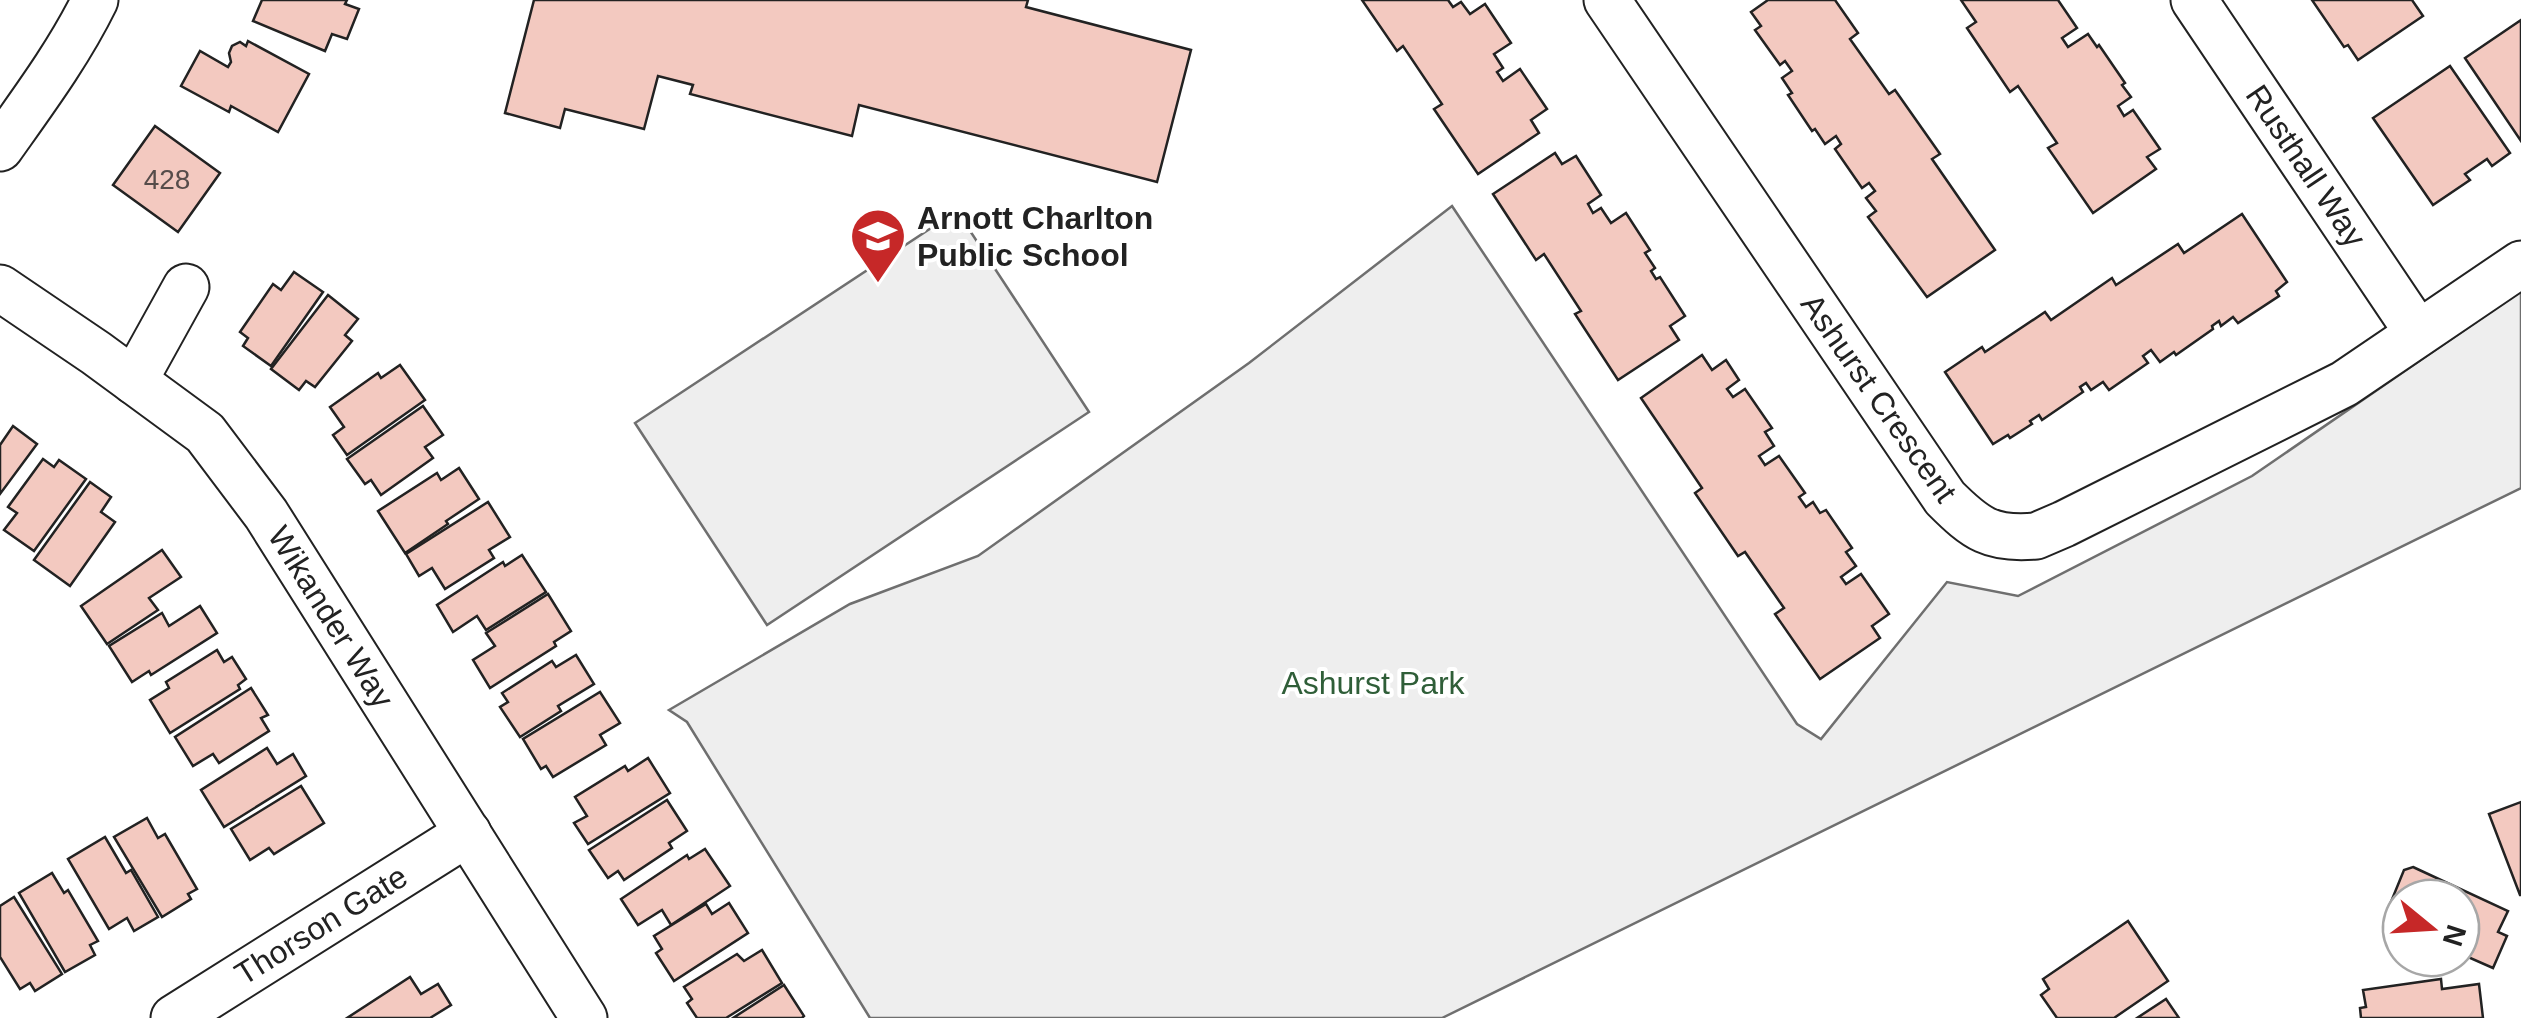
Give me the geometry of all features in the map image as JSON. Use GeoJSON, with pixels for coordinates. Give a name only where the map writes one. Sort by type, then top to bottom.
{"type":"FeatureCollection","features":[{"type":"Feature","properties":{"kind":"street"},"geometry":{"type":"LineString","coordinates":[[0,148],[47,82],[95,0]]}},
{"type":"Feature","properties":{"kind":"street","name":"Ashurst Crescent"},"geometry":{"type":"LineString","coordinates":[[1607,0],[1945,498],[1965,518],[1990,533],[2011,538],[2036,536],[2344,384],[2521,264]]}},
{"type":"Feature","properties":{"kind":"street","name":"Rusthall Way"},"geometry":{"type":"LineString","coordinates":[[2194,0],[2418,333]]}},
{"type":"Feature","properties":{"kind":"street"},"geometry":{"type":"LineString","coordinates":[[134,380],[186,287]]}},
{"type":"Feature","properties":{"kind":"street","name":"Wikander Way"},"geometry":{"type":"LineString","coordinates":[[0,288],[206,433],[256,501],[584,1018]]}},
{"type":"Feature","properties":{"kind":"street","name":"Thorson Gate"},"geometry":{"type":"LineString","coordinates":[[174,1018],[468,833]]}},
{"type":"Feature","properties":{"kind":"green space","name":"Ashurst Park"},"geometry":{"type":"Polygon","coordinates":[[[1452,206],[1797,724],[1821,739],[1947,582],[2018,596],[2252,476],[2521,291],[2521,488],[1442,1018],[870,1018],[687,722],[669,710],[850,604],[978,556],[1249,363],[1452,206]]]}},
{"type":"Feature","properties":{"kind":"green space"},"geometry":{"type":"Polygon","coordinates":[[[957,211],[1089,412],[767,625],[635,423],[957,211]]]}},
{"type":"Feature","properties":{"kind":"building"},"geometry":{"type":"Polygon","coordinates":[[[262,0],[347,0],[345,4],[359,9],[347,39],[332,34],[325,51],[253,21],[262,0]]]}},
{"type":"Feature","properties":{"kind":"building"},"geometry":{"type":"Polygon","coordinates":[[[534,0],[1028,0],[1026,7],[1191,50],[1157,182],[859,105],[852,136],[690,94],[693,85],[658,76],[644,129],[565,109],[560,128],[505,113],[534,0]]]}},
{"type":"Feature","properties":{"kind":"building"},"geometry":{"type":"Polygon","coordinates":[[[1362,0],[1448,0],[1453,7],[1461,2],[1470,14],[1485,4],[1511,43],[1494,54],[1503,68],[1497,72],[1503,81],[1520,69],[1547,109],[1531,120],[1539,133],[1478,174],[1434,109],[1442,104],[1403,46],[1397,51],[1362,0]]]}},
{"type":"Feature","properties":{"kind":"building"},"geometry":{"type":"Polygon","coordinates":[[[1768,0],[1835,0],[1858,33],[1850,39],[1889,94],[1895,90],[1940,154],[1932,159],[1995,250],[1927,297],[1868,217],[1876,211],[1866,198],[1875,191],[1869,183],[1862,188],[1835,149],[1841,144],[1836,136],[1825,144],[1788,95],[1792,93],[1782,78],[1792,71],[1785,61],[1780,65],[1755,30],[1761,26],[1751,12],[1768,0]]]}},
{"type":"Feature","properties":{"kind":"building"},"geometry":{"type":"Polygon","coordinates":[[[1961,0],[2058,0],[2077,28],[2062,38],[2068,47],[2088,34],[2125,83],[2122,85],[2131,97],[2118,106],[2124,116],[2133,110],[2160,149],[2147,157],[2156,169],[2093,213],[2048,148],[2057,143],[2018,86],[2010,92],[1967,28],[1976,22],[1961,0]]]}},
{"type":"Feature","properties":{"kind":"building"},"geometry":{"type":"Polygon","coordinates":[[[2312,0],[2412,0],[2423,16],[2358,60],[2348,45],[2344,47],[2312,0]]]}},
{"type":"Feature","properties":{"kind":"building"},"geometry":{"type":"Polygon","coordinates":[[[2521,20],[2521,141],[2465,58],[2521,20]]]}},
{"type":"Feature","properties":{"kind":"building"},"geometry":{"type":"Polygon","coordinates":[[[248,41],[309,74],[278,132],[231,106],[229,112],[181,86],[200,51],[228,67],[232,46],[240,42],[246,46],[248,41]]]}},
{"type":"Feature","properties":{"kind":"building"},"geometry":{"type":"Polygon","coordinates":[[[2450,66],[2510,153],[2492,166],[2487,159],[2465,174],[2470,180],[2433,205],[2373,118],[2450,66]]]}},
{"type":"Feature","properties":{"kind":"building"},"geometry":{"type":"Polygon","coordinates":[[[155,126],[220,173],[178,232],[113,185],[155,126]]]}},
{"type":"Feature","properties":{"kind":"building"},"geometry":{"type":"Polygon","coordinates":[[[1555,153],[1562,164],[1576,156],[1601,195],[1588,204],[1593,213],[1601,208],[1611,223],[1626,213],[1650,250],[1645,253],[1655,268],[1651,271],[1656,279],[1660,277],[1685,316],[1670,326],[1679,340],[1618,380],[1575,314],[1581,311],[1544,254],[1536,260],[1493,194],[1555,153]]]}},
{"type":"Feature","properties":{"kind":"building"},"geometry":{"type":"Polygon","coordinates":[[[2242,214],[2287,282],[2276,291],[2279,296],[2238,323],[2233,317],[2221,326],[2219,321],[2176,355],[2174,352],[2160,362],[2151,350],[2143,356],[2148,363],[2109,390],[2103,382],[2091,390],[2086,383],[2080,387],[2083,392],[2042,420],[2039,415],[2010,438],[2008,435],[1993,444],[1945,372],[1982,347],[1985,352],[2045,312],[2051,320],[2112,278],[2116,285],[2178,244],[2184,253],[2242,214]]]}},
{"type":"Feature","properties":{"kind":"building"},"geometry":{"type":"Polygon","coordinates":[[[294,272],[323,292],[271,366],[243,346],[248,338],[240,332],[273,284],[281,290],[294,272]]]}},
{"type":"Feature","properties":{"kind":"building"},"geometry":{"type":"Polygon","coordinates":[[[328,295],[358,319],[345,335],[352,341],[315,387],[306,381],[299,390],[271,369],[328,295]]]}},
{"type":"Feature","properties":{"kind":"building"},"geometry":{"type":"Polygon","coordinates":[[[1702,355],[1712,370],[1726,360],[1739,380],[1727,389],[1733,397],[1745,389],[1772,428],[1765,432],[1774,446],[1759,456],[1765,465],[1779,456],[1805,493],[1799,497],[1806,507],[1813,502],[1820,513],[1826,510],[1852,548],[1846,552],[1856,566],[1841,577],[1846,584],[1861,574],[1889,614],[1872,626],[1880,638],[1820,679],[1775,614],[1784,608],[1745,552],[1738,556],[1695,493],[1702,488],[1641,398],[1702,355]]]}},
{"type":"Feature","properties":{"kind":"building"},"geometry":{"type":"Polygon","coordinates":[[[400,365],[425,400],[347,455],[333,435],[344,427],[330,407],[378,373],[381,378],[400,365]]]}},
{"type":"Feature","properties":{"kind":"building"},"geometry":{"type":"Polygon","coordinates":[[[423,406],[443,435],[425,447],[433,458],[381,495],[371,480],[365,484],[347,459],[423,406]]]}},
{"type":"Feature","properties":{"kind":"building"},"geometry":{"type":"Polygon","coordinates":[[[13,426],[37,444],[0,494],[0,445],[13,426]]]}},
{"type":"Feature","properties":{"kind":"building"},"geometry":{"type":"Polygon","coordinates":[[[43,459],[54,467],[59,460],[86,479],[34,551],[4,530],[17,513],[8,507],[43,459]]]}},
{"type":"Feature","properties":{"kind":"building"},"geometry":{"type":"Polygon","coordinates":[[[459,468],[479,499],[405,553],[378,511],[437,473],[441,480],[459,468]]]}},
{"type":"Feature","properties":{"kind":"building"},"geometry":{"type":"Polygon","coordinates":[[[90,482],[111,497],[101,512],[115,522],[70,586],[34,560],[90,482]]]}},
{"type":"Feature","properties":{"kind":"building"},"geometry":{"type":"Polygon","coordinates":[[[488,502],[510,537],[489,550],[494,558],[445,589],[432,568],[419,576],[406,554],[488,502]]]}},
{"type":"Feature","properties":{"kind":"building"},"geometry":{"type":"Polygon","coordinates":[[[162,550],[181,577],[149,598],[158,610],[107,644],[81,606],[162,550]]]}},
{"type":"Feature","properties":{"kind":"building"},"geometry":{"type":"Polygon","coordinates":[[[522,555],[546,592],[486,630],[477,616],[453,632],[437,605],[503,562],[505,566],[522,555]]]}},
{"type":"Feature","properties":{"kind":"building"},"geometry":{"type":"Polygon","coordinates":[[[548,594],[571,631],[554,642],[556,646],[490,688],[473,660],[495,646],[486,633],[548,594]]]}},
{"type":"Feature","properties":{"kind":"building"},"geometry":{"type":"Polygon","coordinates":[[[200,606],[217,633],[151,675],[149,671],[132,682],[109,646],[162,613],[169,626],[200,606]]]}},
{"type":"Feature","properties":{"kind":"building"},"geometry":{"type":"Polygon","coordinates":[[[217,650],[224,662],[232,657],[246,679],[238,685],[240,689],[170,733],[150,700],[169,688],[166,682],[217,650]]]}},
{"type":"Feature","properties":{"kind":"building"},"geometry":{"type":"Polygon","coordinates":[[[576,655],[594,684],[558,706],[561,711],[520,737],[500,707],[508,702],[502,693],[552,661],[556,667],[576,655]]]}},
{"type":"Feature","properties":{"kind":"building"},"geometry":{"type":"Polygon","coordinates":[[[251,688],[268,715],[261,718],[269,731],[219,763],[213,754],[193,766],[175,737],[251,688]]]}},
{"type":"Feature","properties":{"kind":"building"},"geometry":{"type":"Polygon","coordinates":[[[600,692],[620,723],[600,735],[606,745],[553,777],[546,766],[541,769],[523,739],[600,692]]]}},
{"type":"Feature","properties":{"kind":"building"},"geometry":{"type":"Polygon","coordinates":[[[267,748],[277,764],[293,754],[306,776],[224,827],[201,790],[267,748]]]}},
{"type":"Feature","properties":{"kind":"building"},"geometry":{"type":"Polygon","coordinates":[[[648,758],[670,793],[588,844],[574,823],[587,816],[575,797],[625,766],[628,771],[648,758]]]}},
{"type":"Feature","properties":{"kind":"building"},"geometry":{"type":"Polygon","coordinates":[[[301,786],[324,823],[274,854],[269,848],[250,860],[231,829],[301,786]]]}},
{"type":"Feature","properties":{"kind":"building"},"geometry":{"type":"Polygon","coordinates":[[[667,800],[687,831],[669,843],[672,848],[624,880],[618,871],[608,878],[589,850],[667,800]]]}},
{"type":"Feature","properties":{"kind":"building"},"geometry":{"type":"Polygon","coordinates":[[[2521,802],[2521,895],[2520,895],[2489,814],[2521,802]]]}},
{"type":"Feature","properties":{"kind":"building"},"geometry":{"type":"Polygon","coordinates":[[[147,818],[158,838],[165,834],[197,889],[188,894],[191,899],[162,917],[114,837],[147,818]]]}},
{"type":"Feature","properties":{"kind":"building"},"geometry":{"type":"Polygon","coordinates":[[[105,837],[126,873],[131,870],[158,917],[134,931],[127,918],[109,929],[68,859],[105,837]]]}},
{"type":"Feature","properties":{"kind":"building"},"geometry":{"type":"Polygon","coordinates":[[[705,849],[730,886],[671,925],[662,910],[638,925],[621,899],[687,855],[689,859],[705,849]]]}},
{"type":"Feature","properties":{"kind":"building"},"geometry":{"type":"Polygon","coordinates":[[[2413,867],[2437,878],[2401,878],[2404,870],[2413,867]]]}},
{"type":"Feature","properties":{"kind":"building"},"geometry":{"type":"Polygon","coordinates":[[[52,873],[64,893],[68,890],[98,941],[90,945],[95,955],[65,972],[19,893],[52,873]]]}},
{"type":"Feature","properties":{"kind":"building"},"geometry":{"type":"Polygon","coordinates":[[[14,897],[62,974],[35,991],[30,983],[20,989],[0,957],[0,906],[14,897]]]}},
{"type":"Feature","properties":{"kind":"building"},"geometry":{"type":"Polygon","coordinates":[[[2481,898],[2508,911],[2498,932],[2507,936],[2493,968],[2481,963],[2481,898]]]}},
{"type":"Feature","properties":{"kind":"building"},"geometry":{"type":"Polygon","coordinates":[[[729,903],[748,933],[674,981],[656,953],[662,949],[654,936],[706,904],[712,914],[729,903]]]}},
{"type":"Feature","properties":{"kind":"building"},"geometry":{"type":"Polygon","coordinates":[[[2128,921],[2168,981],[2114,1018],[2057,1018],[2041,995],[2049,989],[2043,979],[2128,921]]]}},
{"type":"Feature","properties":{"kind":"building"},"geometry":{"type":"Polygon","coordinates":[[[762,950],[782,983],[726,1018],[697,1018],[687,1003],[692,999],[684,987],[737,954],[744,961],[762,950]]]}},
{"type":"Feature","properties":{"kind":"building"},"geometry":{"type":"Polygon","coordinates":[[[410,977],[421,994],[438,984],[451,1005],[430,1018],[347,1018],[410,977]]]}},
{"type":"Feature","properties":{"kind":"building"},"geometry":{"type":"Polygon","coordinates":[[[2441,979],[2442,989],[2479,984],[2483,1018],[2361,1018],[2360,1008],[2366,1007],[2363,990],[2441,979]]]}},
{"type":"Feature","properties":{"kind":"building"},"geometry":{"type":"Polygon","coordinates":[[[784,985],[802,1018],[733,1018],[784,985]]]}},
{"type":"Feature","properties":{"kind":"building"},"geometry":{"type":"Polygon","coordinates":[[[2166,999],[2179,1018],[2137,1018],[2166,999]]]}},
{"type":"Feature","properties":{"kind":"place","name":"Arnott Charlton Public School"},"geometry":{"type":"Point","coordinates":[878,285]}}]}
